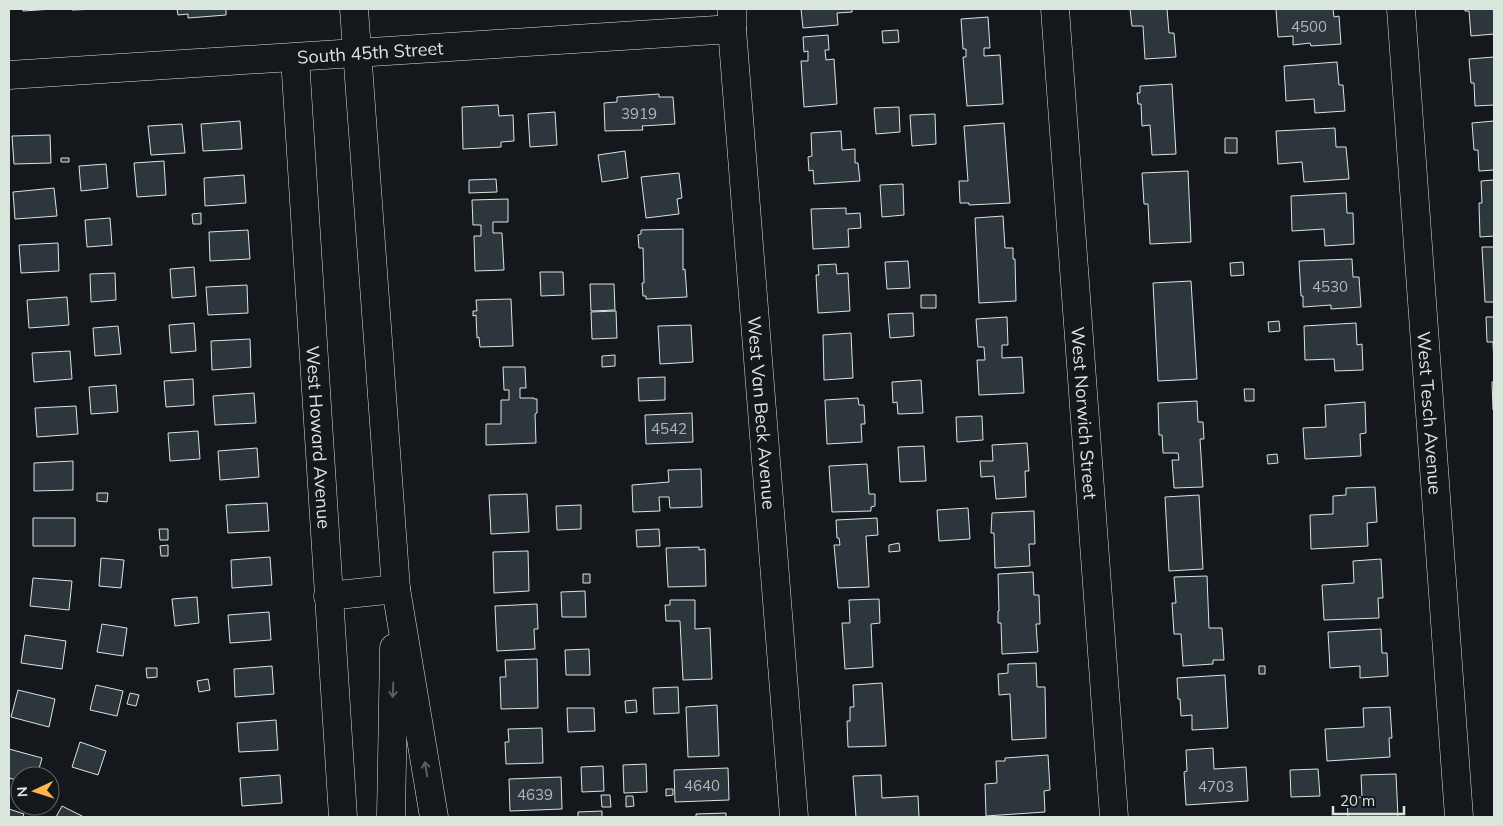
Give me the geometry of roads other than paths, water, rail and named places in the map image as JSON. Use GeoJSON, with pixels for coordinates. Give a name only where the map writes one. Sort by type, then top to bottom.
{"type":"FeatureCollection","features":[{"type":"Feature","properties":{"kind":"street"},"geometry":{"type":"LineString","coordinates":[[354,9],[396,589],[434,817]]}},
{"type":"Feature","properties":{"kind":"street","name":"West Norwich Street"},"geometry":{"type":"LineString","coordinates":[[1055,9],[1114,817]]}},
{"type":"Feature","properties":{"kind":"street","name":"West Tesch Avenue"},"geometry":{"type":"LineString","coordinates":[[1401,9],[1459,817]]}},
{"type":"Feature","properties":{"kind":"street","name":"South 45th Street"},"geometry":{"type":"LineString","coordinates":[[9,75],[357,54],[732,19]]}},
{"type":"Feature","properties":{"kind":"street","name":"West Van Beck Avenue"},"geometry":{"type":"LineString","coordinates":[[732,19],[794,817]]}},
{"type":"Feature","properties":{"kind":"street","name":"West Howard Avenue"},"geometry":{"type":"LineString","coordinates":[[295,58],[343,817]]}},
{"type":"Feature","properties":{"kind":"street"},"geometry":{"type":"LineString","coordinates":[[328,596],[396,589]]}},
{"type":"Feature","properties":{"kind":"street"},"geometry":{"type":"LineString","coordinates":[[391,817],[396,589]]}}]}
